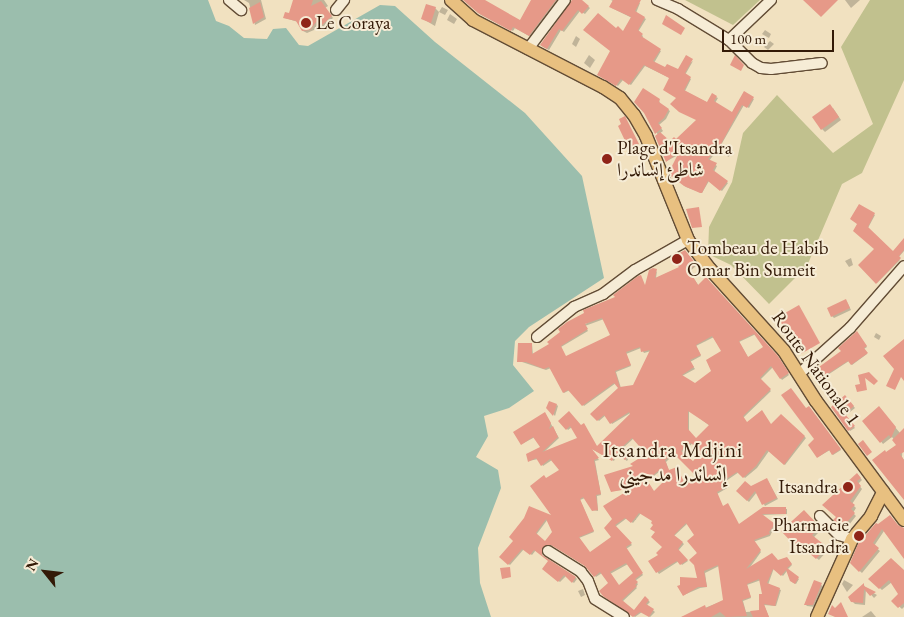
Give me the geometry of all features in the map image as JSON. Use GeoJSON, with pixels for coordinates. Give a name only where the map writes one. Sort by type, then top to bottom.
{"type":"FeatureCollection","features":[{"type":"Feature","properties":{"kind":"main road","name":"Route Nationale 1"},"geometry":{"type":"LineString","coordinates":[[451,0],[473,20],[603,87],[620,98],[634,115],[646,136],[688,240],[710,268],[771,335],[904,520]]}},
{"type":"Feature","properties":{"kind":"main road"},"geometry":{"type":"LineString","coordinates":[[817,617],[852,539],[871,516],[883,492]]}},
{"type":"Feature","properties":{"kind":"main road"},"geometry":{"type":"LineString","coordinates":[[871,516],[894,507]]}},
{"type":"Feature","properties":{"kind":"street"},"geometry":{"type":"LineString","coordinates":[[228,0],[241,10]]}},
{"type":"Feature","properties":{"kind":"street"},"geometry":{"type":"LineString","coordinates":[[336,10],[344,0]]}},
{"type":"Feature","properties":{"kind":"street"},"geometry":{"type":"LineString","coordinates":[[528,49],[565,0]]}},
{"type":"Feature","properties":{"kind":"street"},"geometry":{"type":"LineString","coordinates":[[657,0],[678,9],[729,40],[752,63],[761,68],[771,69],[822,63]]}},
{"type":"Feature","properties":{"kind":"street"},"geometry":{"type":"LineString","coordinates":[[729,40],[771,0]]}},
{"type":"Feature","properties":{"kind":"street"},"geometry":{"type":"LineString","coordinates":[[537,337],[574,306],[603,294],[635,270],[688,240]]}},
{"type":"Feature","properties":{"kind":"street"},"geometry":{"type":"LineString","coordinates":[[799,374],[850,328],[904,266]]}},
{"type":"Feature","properties":{"kind":"street"},"geometry":{"type":"LineString","coordinates":[[820,516],[839,535],[852,539]]}},
{"type":"Feature","properties":{"kind":"street"},"geometry":{"type":"LineString","coordinates":[[548,551],[581,572],[588,581],[595,599],[624,617]]}},
{"type":"Feature","properties":{"kind":"green space"},"geometry":{"type":"Polygon","coordinates":[[[685,0],[760,0],[733,25],[685,0]]]}},
{"type":"Feature","properties":{"kind":"green space"},"geometry":{"type":"Polygon","coordinates":[[[870,0],[904,0],[904,80],[862,173],[842,184],[807,266],[769,304],[731,265],[708,254],[709,227],[732,182],[743,133],[777,95],[833,153],[873,124],[841,47],[870,0]]]}},
{"type":"Feature","properties":{"kind":"shaded area"},"geometry":{"type":"Polygon","coordinates":[[[0,0],[208,0],[216,21],[229,26],[244,38],[267,39],[273,29],[286,28],[299,45],[308,46],[380,5],[395,6],[435,42],[525,113],[582,176],[604,278],[529,327],[515,341],[513,365],[534,391],[509,408],[484,416],[488,436],[476,457],[498,470],[501,488],[478,548],[480,583],[491,617],[0,617],[0,0]]]}},
{"type":"Feature","properties":{"kind":"building"},"geometry":{"type":"Polygon","coordinates":[[[293,0],[313,0],[311,6],[321,1],[332,16],[321,26],[317,21],[310,30],[302,31],[296,21],[283,18],[285,12],[289,13],[293,0]]]}},
{"type":"Feature","properties":{"kind":"building"},"geometry":{"type":"Polygon","coordinates":[[[463,0],[485,0],[520,20],[531,0],[556,0],[529,36],[513,27],[511,31],[478,13],[463,0]]]}},
{"type":"Feature","properties":{"kind":"building"},"geometry":{"type":"Polygon","coordinates":[[[572,0],[582,0],[589,6],[582,14],[578,10],[562,31],[559,29],[547,49],[540,45],[572,0]]]}},
{"type":"Feature","properties":{"kind":"building"},"geometry":{"type":"Polygon","coordinates":[[[613,0],[641,0],[635,11],[645,17],[638,30],[643,34],[641,36],[661,49],[653,61],[665,67],[667,64],[678,69],[686,55],[693,59],[685,73],[691,77],[684,90],[707,102],[712,93],[717,96],[714,101],[732,112],[744,91],[754,97],[747,108],[742,105],[721,144],[708,159],[717,163],[713,170],[728,181],[720,191],[708,181],[702,193],[700,193],[684,186],[671,176],[669,172],[679,152],[666,162],[655,136],[660,132],[670,141],[674,137],[676,139],[696,120],[679,112],[670,104],[676,98],[663,90],[669,78],[644,65],[629,85],[621,79],[616,86],[597,75],[610,51],[583,30],[598,13],[616,28],[618,26],[623,31],[631,17],[609,7],[613,0]]]}},
{"type":"Feature","properties":{"kind":"building"},"geometry":{"type":"Polygon","coordinates":[[[803,0],[838,0],[821,17],[803,0]]]}},
{"type":"Feature","properties":{"kind":"building"},"geometry":{"type":"Polygon","coordinates":[[[260,2],[264,17],[253,24],[249,8],[260,2]]]}},
{"type":"Feature","properties":{"kind":"building"},"geometry":{"type":"Polygon","coordinates":[[[426,4],[436,7],[431,23],[421,19],[426,4]]]}},
{"type":"Feature","properties":{"kind":"building"},"geometry":{"type":"Polygon","coordinates":[[[666,15],[685,28],[681,35],[662,24],[666,15]]]}},
{"type":"Feature","properties":{"kind":"building"},"geometry":{"type":"Polygon","coordinates":[[[735,55],[744,65],[741,71],[730,65],[735,55]]]}},
{"type":"Feature","properties":{"kind":"building"},"geometry":{"type":"Polygon","coordinates":[[[643,88],[660,99],[659,102],[669,109],[664,118],[658,123],[662,128],[655,134],[644,113],[634,102],[643,88]]]}},
{"type":"Feature","properties":{"kind":"building"},"geometry":{"type":"Polygon","coordinates":[[[830,104],[839,117],[821,130],[812,117],[830,104]]]}},
{"type":"Feature","properties":{"kind":"building"},"geometry":{"type":"Polygon","coordinates":[[[625,116],[639,144],[629,149],[618,126],[621,124],[619,119],[625,116]]]}},
{"type":"Feature","properties":{"kind":"building"},"geometry":{"type":"Polygon","coordinates":[[[859,204],[875,213],[868,227],[893,251],[904,238],[904,250],[899,256],[901,258],[876,284],[858,265],[874,249],[853,231],[857,224],[850,219],[859,204]]]}},
{"type":"Feature","properties":{"kind":"building"},"geometry":{"type":"Polygon","coordinates":[[[699,207],[702,227],[692,228],[686,209],[699,207]]]}},
{"type":"Feature","properties":{"kind":"building"},"geometry":{"type":"Polygon","coordinates":[[[685,250],[696,264],[689,270],[698,285],[706,277],[778,356],[789,373],[780,379],[771,366],[760,378],[771,389],[743,416],[747,422],[762,410],[771,424],[781,414],[805,436],[784,465],[767,450],[756,466],[743,478],[737,472],[726,479],[729,486],[717,492],[723,506],[728,503],[739,524],[763,507],[786,507],[786,514],[762,514],[775,524],[769,532],[770,534],[754,540],[761,550],[746,569],[772,553],[778,560],[787,557],[792,564],[787,568],[799,577],[795,584],[790,581],[786,570],[781,576],[773,569],[767,583],[780,588],[775,606],[764,604],[769,617],[753,617],[750,611],[759,610],[759,594],[762,594],[759,579],[747,584],[751,597],[742,600],[747,616],[726,617],[720,612],[711,617],[681,617],[705,605],[706,608],[723,600],[718,565],[704,571],[707,587],[698,587],[683,596],[677,586],[680,585],[680,577],[697,578],[694,565],[689,560],[697,553],[687,541],[694,535],[686,523],[674,535],[683,542],[678,549],[688,560],[680,565],[677,561],[656,573],[648,561],[658,555],[656,553],[662,547],[651,537],[655,532],[650,529],[653,525],[652,521],[639,513],[631,523],[625,518],[615,525],[632,543],[626,547],[643,573],[635,579],[638,582],[635,585],[637,586],[622,600],[634,610],[645,596],[649,600],[646,604],[654,609],[649,617],[640,612],[633,617],[603,596],[599,591],[608,583],[600,572],[594,577],[585,566],[551,545],[543,547],[542,555],[576,577],[572,583],[564,575],[558,582],[542,569],[548,561],[534,550],[530,555],[522,549],[508,565],[499,557],[513,541],[509,537],[524,518],[529,506],[551,515],[530,486],[544,475],[546,478],[559,470],[550,459],[541,466],[536,458],[528,462],[526,454],[540,447],[533,437],[521,445],[513,432],[545,412],[551,423],[549,429],[553,426],[558,437],[542,452],[577,438],[570,426],[566,430],[558,421],[569,411],[581,425],[584,423],[597,446],[630,414],[629,412],[610,424],[604,415],[597,421],[590,414],[618,388],[614,383],[582,406],[568,390],[563,393],[549,367],[544,369],[526,362],[517,362],[518,343],[532,343],[532,354],[549,344],[547,342],[560,332],[558,329],[584,313],[583,310],[615,297],[613,295],[638,276],[641,275],[645,285],[649,270],[657,269],[655,278],[679,267],[671,258],[685,250]],[[602,318],[585,324],[588,329],[561,346],[566,356],[610,335],[602,318]],[[754,334],[739,341],[748,357],[763,347],[754,334]],[[712,336],[696,345],[701,355],[690,360],[694,367],[682,375],[695,383],[711,371],[706,360],[721,351],[712,336]],[[640,347],[626,352],[631,365],[615,371],[620,387],[633,385],[650,350],[641,352],[640,347]],[[688,411],[688,429],[696,438],[709,425],[688,411]],[[632,438],[621,448],[629,454],[625,460],[616,454],[612,461],[592,449],[599,458],[594,460],[601,494],[596,495],[598,510],[592,511],[583,497],[580,499],[594,531],[579,537],[590,552],[611,537],[604,528],[612,519],[603,506],[632,488],[611,492],[604,475],[633,466],[630,464],[646,454],[632,438]],[[691,443],[681,451],[693,461],[701,452],[691,443]],[[667,448],[671,455],[665,460],[669,470],[677,467],[684,482],[697,477],[667,448]],[[662,468],[647,480],[654,491],[665,480],[662,468]],[[546,519],[536,533],[545,541],[552,532],[546,519]],[[626,563],[610,572],[619,585],[633,573],[626,563]]]}},
{"type":"Feature","properties":{"kind":"building"},"geometry":{"type":"Polygon","coordinates":[[[846,299],[850,308],[831,317],[827,308],[846,299]]]}},
{"type":"Feature","properties":{"kind":"building"},"geometry":{"type":"Polygon","coordinates":[[[799,305],[820,343],[799,355],[778,317],[799,305]]]}},
{"type":"Feature","properties":{"kind":"building"},"geometry":{"type":"Polygon","coordinates":[[[857,331],[867,346],[864,348],[868,353],[851,365],[848,361],[818,380],[812,372],[841,351],[838,348],[857,331]]]}},
{"type":"Feature","properties":{"kind":"building"},"geometry":{"type":"Polygon","coordinates":[[[904,339],[904,381],[901,377],[895,390],[886,386],[894,369],[883,356],[904,339]]]}},
{"type":"Feature","properties":{"kind":"building"},"geometry":{"type":"Polygon","coordinates":[[[869,372],[878,381],[874,385],[865,378],[867,390],[857,392],[855,385],[860,384],[858,375],[869,372]]]}},
{"type":"Feature","properties":{"kind":"building"},"geometry":{"type":"Polygon","coordinates":[[[791,388],[806,408],[809,406],[841,449],[832,455],[829,450],[817,458],[808,445],[814,439],[781,395],[791,388]]]}},
{"type":"Feature","properties":{"kind":"building"},"geometry":{"type":"Polygon","coordinates":[[[845,395],[854,406],[845,414],[855,426],[848,431],[831,407],[845,395]]]}},
{"type":"Feature","properties":{"kind":"building"},"geometry":{"type":"Polygon","coordinates":[[[549,401],[557,404],[553,416],[546,408],[549,401]]]}},
{"type":"Feature","properties":{"kind":"building"},"geometry":{"type":"Polygon","coordinates":[[[879,406],[896,427],[891,438],[889,435],[880,443],[862,421],[879,406]]]}},
{"type":"Feature","properties":{"kind":"building"},"geometry":{"type":"Polygon","coordinates":[[[904,428],[904,452],[900,454],[904,460],[904,500],[872,460],[885,450],[886,452],[896,445],[892,440],[904,428]]]}},
{"type":"Feature","properties":{"kind":"building"},"geometry":{"type":"Polygon","coordinates":[[[863,440],[872,452],[867,456],[858,444],[863,440]]]}},
{"type":"Feature","properties":{"kind":"building"},"geometry":{"type":"Polygon","coordinates":[[[857,473],[861,478],[857,481],[861,486],[850,501],[855,505],[851,509],[855,513],[842,528],[833,520],[836,517],[822,505],[857,473]]]}},
{"type":"Feature","properties":{"kind":"building"},"geometry":{"type":"Polygon","coordinates":[[[767,478],[777,498],[762,505],[755,491],[747,501],[736,491],[745,481],[751,486],[767,478]]]}},
{"type":"Feature","properties":{"kind":"building"},"geometry":{"type":"Polygon","coordinates":[[[804,510],[820,527],[812,535],[827,547],[816,559],[801,546],[798,549],[781,531],[804,510]]]}},
{"type":"Feature","properties":{"kind":"building"},"geometry":{"type":"Polygon","coordinates":[[[890,515],[898,525],[904,528],[904,559],[882,529],[873,543],[879,548],[859,572],[850,563],[858,544],[876,523],[878,524],[890,515]]]}},
{"type":"Feature","properties":{"kind":"building"},"geometry":{"type":"Polygon","coordinates":[[[891,558],[904,570],[904,603],[898,608],[891,601],[898,594],[889,580],[879,589],[868,579],[891,558]]]}},
{"type":"Feature","properties":{"kind":"building"},"geometry":{"type":"Polygon","coordinates":[[[510,567],[511,577],[502,579],[500,568],[510,567]]]}},
{"type":"Feature","properties":{"kind":"building"},"geometry":{"type":"Polygon","coordinates":[[[814,580],[822,583],[813,605],[804,605],[814,580]]]}},
{"type":"Feature","properties":{"kind":"building"},"geometry":{"type":"Polygon","coordinates":[[[864,583],[864,586],[876,592],[870,596],[864,589],[863,603],[851,602],[848,597],[864,583]]]}},
{"type":"Feature","properties":{"kind":"building"},"geometry":{"type":"Polygon","coordinates":[[[841,602],[848,617],[835,617],[828,614],[832,605],[835,608],[841,602]]]}},
{"type":"Feature","properties":{"kind":"place","name":"Le Coraya"},"geometry":{"type":"Point","coordinates":[306,23]}},
{"type":"Feature","properties":{"kind":"place","name":"Plage d'Itsandra شاطئ إتساندرا"},"geometry":{"type":"Point","coordinates":[607,159]}},
{"type":"Feature","properties":{"kind":"place","name":"Tombeau de Habib Omar Bin Sumeit"},"geometry":{"type":"Point","coordinates":[677,259]}},
{"type":"Feature","properties":{"kind":"place","name":"Itsandra"},"geometry":{"type":"Point","coordinates":[848,487]}},
{"type":"Feature","properties":{"kind":"place","name":"Pharmacie Itsandra"},"geometry":{"type":"Point","coordinates":[859,536]}},
{"type":"Feature","properties":{"kind":"district","name":"Itsandra Mdjini إتساندرا مدجيني"},"geometry":{"type":"Point","coordinates":[673,462]}}]}
